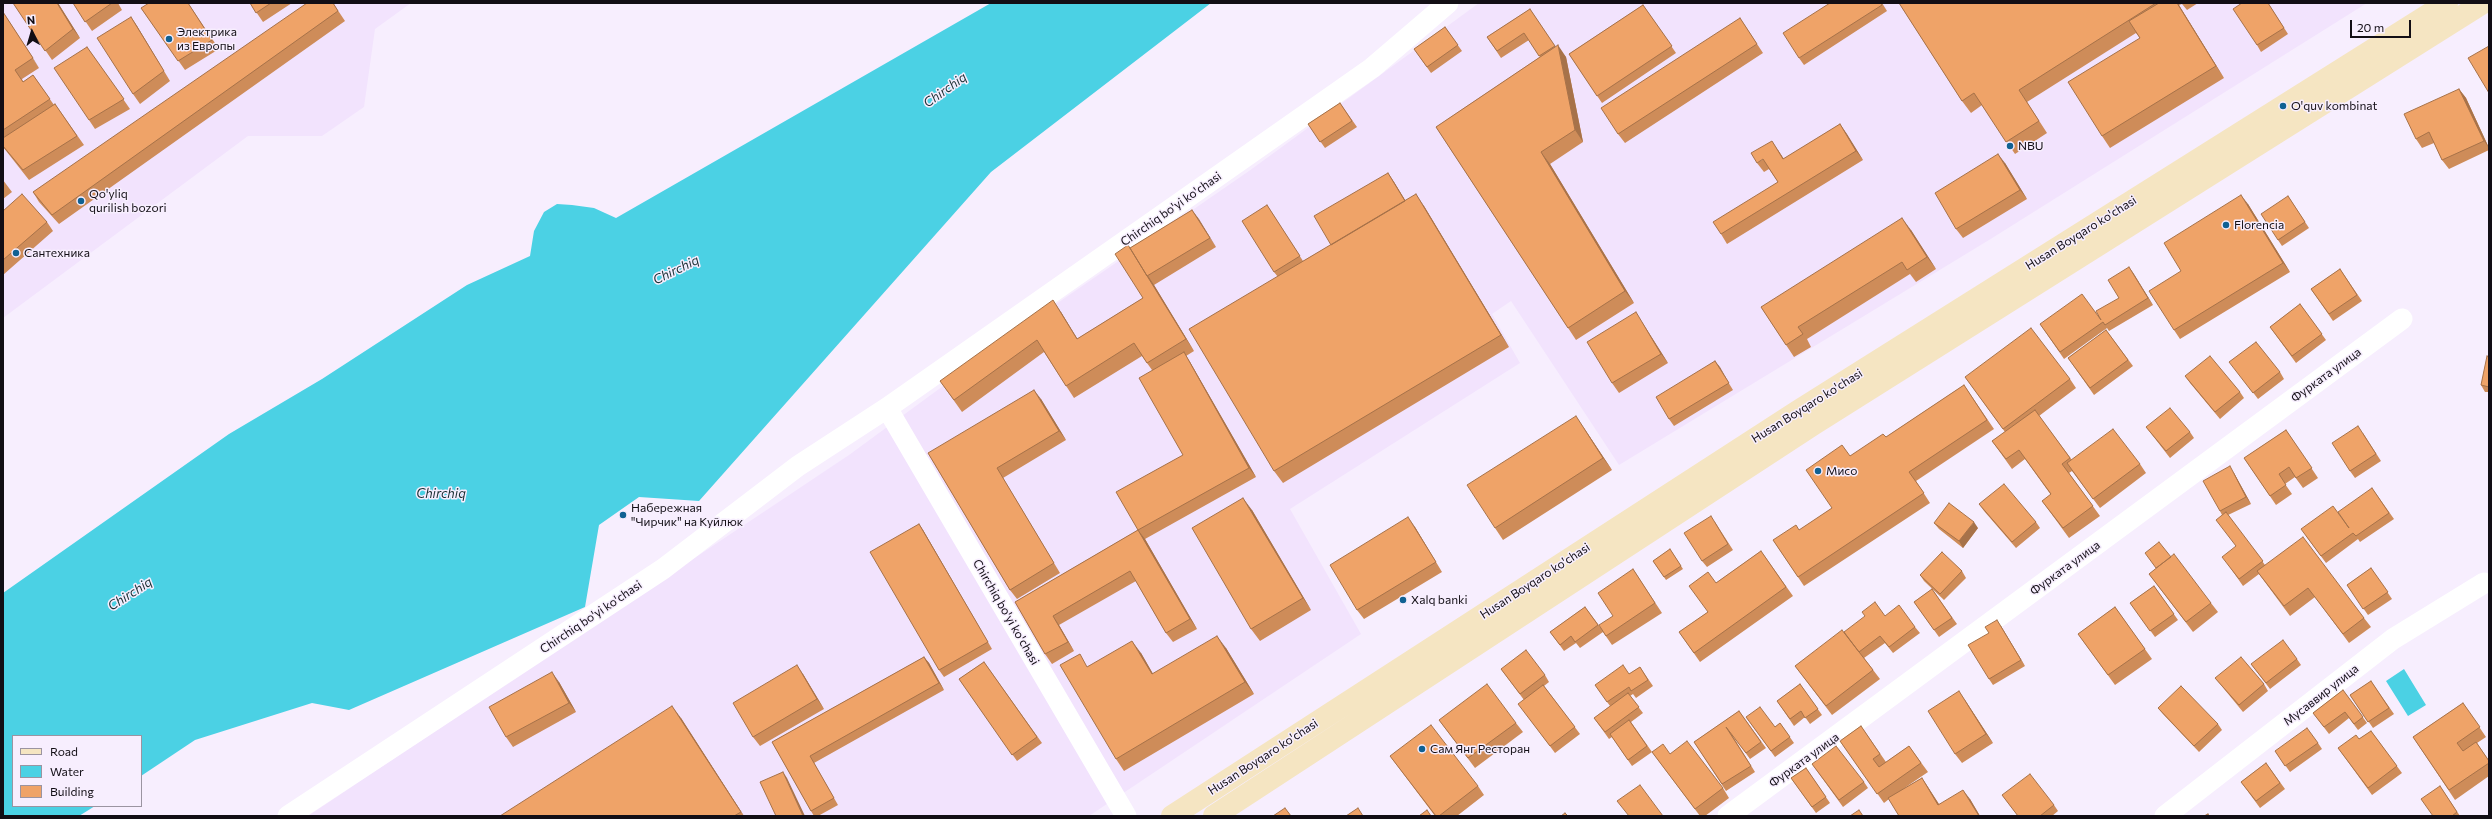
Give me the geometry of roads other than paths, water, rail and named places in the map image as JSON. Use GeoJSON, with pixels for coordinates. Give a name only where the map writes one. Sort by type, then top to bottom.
{"type":"FeatureCollection","features":[{"type":"Feature","properties":{"kind":"main road","name":"Husan Boyqaro ko'chasi"},"geometry":{"type":"LineString","coordinates":[[1180,814],[1798,411],[2447,3]]}},
{"type":"Feature","properties":{"kind":"main road","name":"Husan Boyqaro ko'chasi"},"geometry":{"type":"LineString","coordinates":[[1214,816],[1814,424],[2482,3]]}},
{"type":"Feature","properties":{"kind":"street","name":"Chirchiq bo'yi ko'chasi"},"geometry":{"type":"LineString","coordinates":[[288,816],[663,569],[798,466],[887,408],[1372,68],[1448,3]]}},
{"type":"Feature","properties":{"kind":"street","name":"Фурката улица"},"geometry":{"type":"LineString","coordinates":[[1728,816],[2402,319]]}},
{"type":"Feature","properties":{"kind":"street","name":"Chirchiq bo'yi ko'chasi"},"geometry":{"type":"LineString","coordinates":[[887,408],[1126,816]]}},
{"type":"Feature","properties":{"kind":"street","name":"Мусаввир улица"},"geometry":{"type":"LineString","coordinates":[[2165,816],[2392,639],[2484,583]]}},
{"type":"Feature","properties":{"kind":"water","name":"Chirchiq"},"geometry":{"type":"Polygon","coordinates":[[[991,3],[1211,3],[991,172],[699,501],[639,497],[599,525],[585,607],[349,710],[312,703],[195,740],[142,775],[142,735],[12,735],[12,807],[93,807],[79,816],[3,816],[3,593],[229,434],[322,379],[467,285],[530,256],[534,231],[544,212],[557,204],[594,208],[616,218],[991,3]]]}},
{"type":"Feature","properties":{"kind":"water"},"geometry":{"type":"Polygon","coordinates":[[[2404,669],[2426,705],[2408,716],[2386,681],[2404,669]]]}},
{"type":"Feature","properties":{"kind":"place","name":"Электрика из Европы"},"geometry":{"type":"Point","coordinates":[169,39]}},
{"type":"Feature","properties":{"kind":"place","name":"O'quv kombinat"},"geometry":{"type":"Point","coordinates":[2283,106]}},
{"type":"Feature","properties":{"kind":"place","name":"NBU"},"geometry":{"type":"Point","coordinates":[2010,146]}},
{"type":"Feature","properties":{"kind":"place","name":"Qo'yliq qurilish bozori"},"geometry":{"type":"Point","coordinates":[81,201]}},
{"type":"Feature","properties":{"kind":"place","name":"Florencia"},"geometry":{"type":"Point","coordinates":[2226,225]}},
{"type":"Feature","properties":{"kind":"place","name":"Сантехника"},"geometry":{"type":"Point","coordinates":[16,253]}},
{"type":"Feature","properties":{"kind":"place","name":"Мисо"},"geometry":{"type":"Point","coordinates":[1818,471]}},
{"type":"Feature","properties":{"kind":"place","name":"Набережная \"Чирчик\" на Куйлюк"},"geometry":{"type":"Point","coordinates":[623,515]}},
{"type":"Feature","properties":{"kind":"place","name":"Xalq banki"},"geometry":{"type":"Point","coordinates":[1403,600]}},
{"type":"Feature","properties":{"kind":"place","name":"Сам Янг Ресторан"},"geometry":{"type":"Point","coordinates":[1422,749]}}]}
